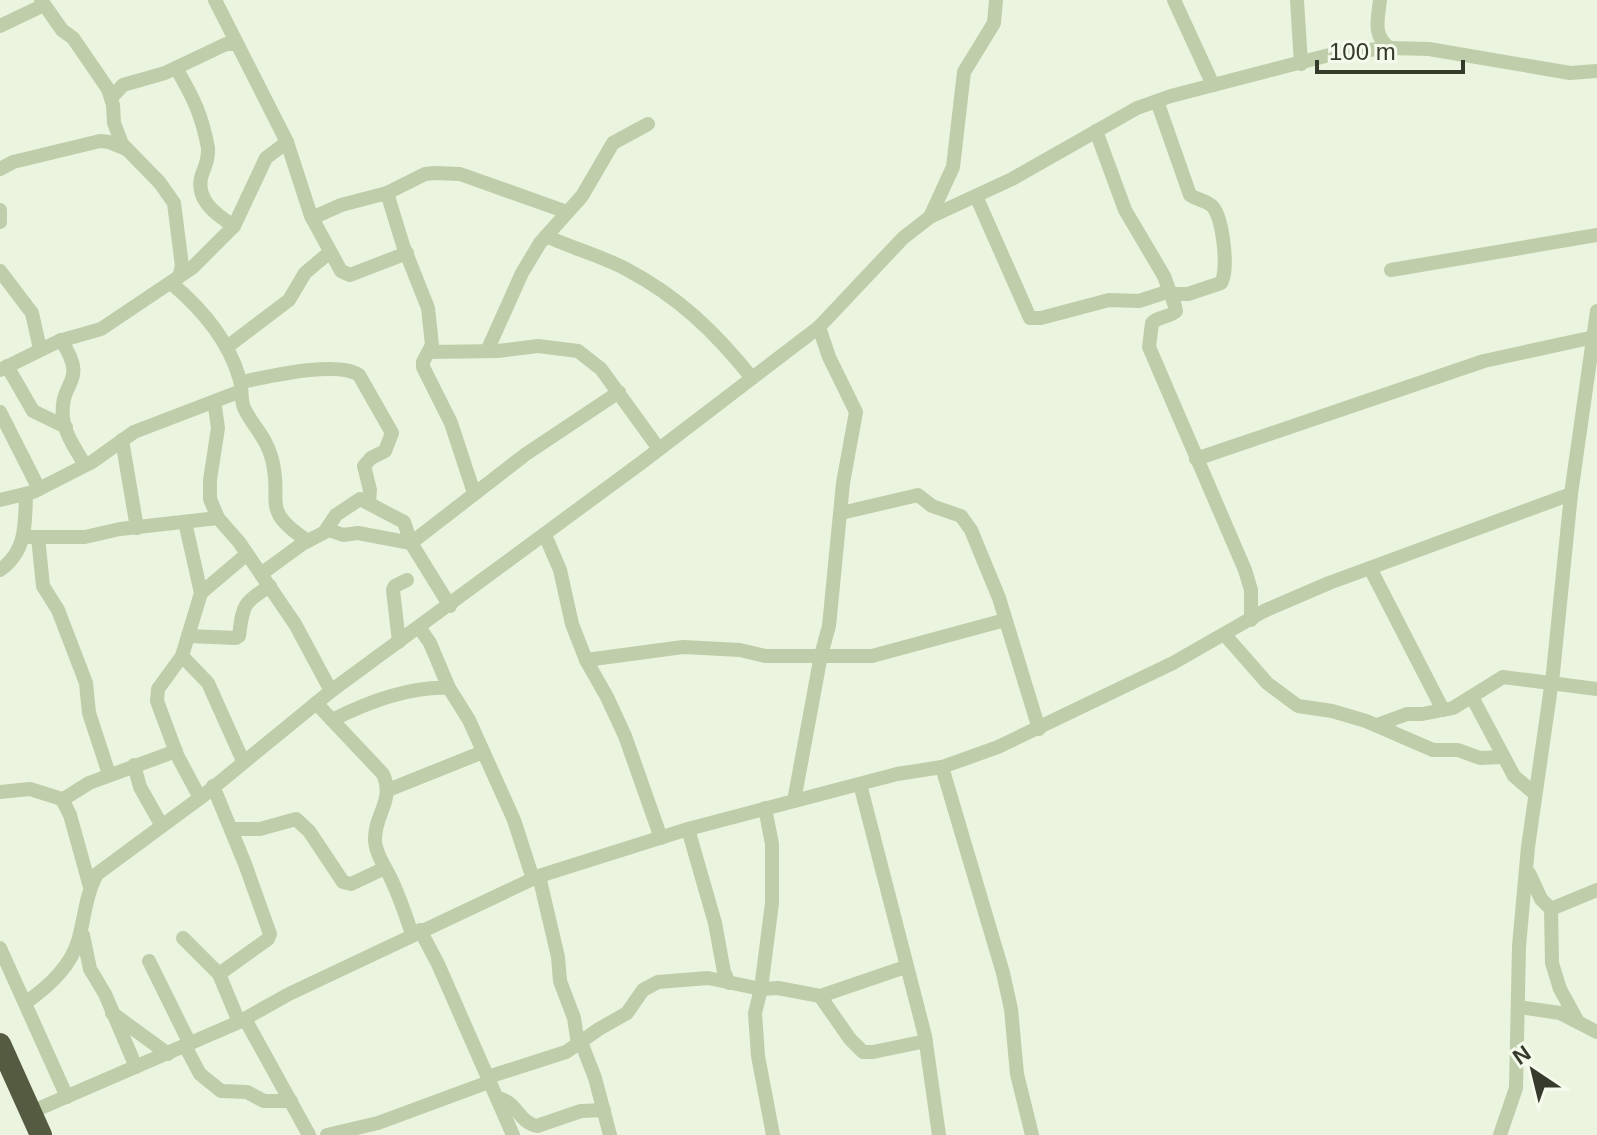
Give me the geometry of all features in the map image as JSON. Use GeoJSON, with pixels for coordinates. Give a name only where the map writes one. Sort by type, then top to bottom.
{"type":"FeatureCollection","features":[{"type":"Feature","properties":{"kind":"highway"},"geometry":{"type":"LineString","coordinates":[[0,1044],[41,1135]]}},
{"type":"Feature","properties":{"kind":"street"},"geometry":{"type":"LineString","coordinates":[[215,0],[287,142],[312,218],[346,276],[407,253]]}},
{"type":"Feature","properties":{"kind":"street"},"geometry":{"type":"LineString","coordinates":[[930,217],[953,167],[964,72],[994,23],[996,0]]}},
{"type":"Feature","properties":{"kind":"street"},"geometry":{"type":"LineString","coordinates":[[1174,0],[1213,85]]}},
{"type":"Feature","properties":{"kind":"street"},"geometry":{"type":"LineString","coordinates":[[1297,0],[1301,64]]}},
{"type":"Feature","properties":{"kind":"street"},"geometry":{"type":"LineString","coordinates":[[1380,0],[1378,34],[1390,48]]}},
{"type":"Feature","properties":{"kind":"street"},"geometry":{"type":"LineString","coordinates":[[0,26],[43,2],[99,74],[111,98],[114,123],[126,149],[160,183],[174,203],[182,266],[175,280]]}},
{"type":"Feature","properties":{"kind":"street"},"geometry":{"type":"LineString","coordinates":[[111,98],[123,85],[176,68],[228,43],[237,44]]}},
{"type":"Feature","properties":{"kind":"street"},"geometry":{"type":"LineString","coordinates":[[25,1003],[46,988],[68,963],[78,944],[90,887],[97,874],[200,798],[331,691],[450,606],[819,327],[903,238],[930,217],[1035,167],[1137,108],[1337,53],[1390,48],[1481,56],[1570,73],[1597,71]]}},
{"type":"Feature","properties":{"kind":"street"},"geometry":{"type":"LineString","coordinates":[[176,68],[196,102],[203,122],[208,153],[201,179],[205,199],[210,208],[234,226]]}},
{"type":"Feature","properties":{"kind":"street"},"geometry":{"type":"LineString","coordinates":[[976,196],[1030,318],[1115,299],[1139,301],[1171,292],[1188,294],[1221,283],[1225,254],[1215,211],[1207,203],[1190,195],[1157,101]]}},
{"type":"Feature","properties":{"kind":"street"},"geometry":{"type":"LineString","coordinates":[[487,351],[522,273],[546,236],[582,196],[613,143],[648,124]]}},
{"type":"Feature","properties":{"kind":"street"},"geometry":{"type":"LineString","coordinates":[[1096,131],[1125,210],[1171,292],[1176,311],[1152,323],[1149,347],[1245,570],[1251,590],[1251,620]]}},
{"type":"Feature","properties":{"kind":"street"},"geometry":{"type":"LineString","coordinates":[[0,169],[13,162],[100,141],[126,149]]}},
{"type":"Feature","properties":{"kind":"street"},"geometry":{"type":"LineString","coordinates":[[66,427],[33,411],[4,368],[61,340],[101,329],[175,280],[207,254],[234,226],[266,158],[287,142]]}},
{"type":"Feature","properties":{"kind":"street"},"geometry":{"type":"LineString","coordinates":[[312,218],[341,205],[387,193],[425,174],[460,174],[567,212]]}},
{"type":"Feature","properties":{"kind":"street"},"geometry":{"type":"LineString","coordinates":[[387,193],[428,308],[432,345],[423,367],[451,423],[474,493]]}},
{"type":"Feature","properties":{"kind":"street"},"geometry":{"type":"LineString","coordinates":[[0,210],[0,222]]}},
{"type":"Feature","properties":{"kind":"street"},"geometry":{"type":"LineString","coordinates":[[1391,270],[1597,235]]}},
{"type":"Feature","properties":{"kind":"street"},"geometry":{"type":"LineString","coordinates":[[546,236],[623,268],[648,282],[697,316],[752,378]]}},
{"type":"Feature","properties":{"kind":"street"},"geometry":{"type":"LineString","coordinates":[[227,347],[289,300],[305,273],[330,252]]}},
{"type":"Feature","properties":{"kind":"street"},"geometry":{"type":"LineString","coordinates":[[0,271],[32,313],[40,349]]}},
{"type":"Feature","properties":{"kind":"street"},"geometry":{"type":"LineString","coordinates":[[175,280],[227,347],[245,409],[259,428],[273,459],[275,502],[280,518],[292,531],[308,541]]}},
{"type":"Feature","properties":{"kind":"street"},"geometry":{"type":"LineString","coordinates":[[1500,1135],[1516,1088],[1519,946],[1526,867],[1566,564],[1571,494],[1595,344],[1597,311]]}},
{"type":"Feature","properties":{"kind":"street"},"geometry":{"type":"LineString","coordinates":[[794,801],[829,626],[843,483],[856,412],[829,357],[819,327]]}},
{"type":"Feature","properties":{"kind":"street"},"geometry":{"type":"LineString","coordinates":[[61,340],[75,365],[75,373],[64,395],[63,419],[85,465]]}},
{"type":"Feature","properties":{"kind":"street"},"geometry":{"type":"LineString","coordinates":[[1196,459],[1515,352],[1595,344]]}},
{"type":"Feature","properties":{"kind":"street"},"geometry":{"type":"LineString","coordinates":[[429,352],[538,346],[578,351],[601,369],[659,449]]}},
{"type":"Feature","properties":{"kind":"street"},"geometry":{"type":"LineString","coordinates":[[0,500],[32,491],[85,465],[154,423],[212,405],[241,387],[285,373],[351,370],[359,375],[392,433],[385,451],[371,458],[364,466],[370,490],[369,502]]}},
{"type":"Feature","properties":{"kind":"street"},"geometry":{"type":"LineString","coordinates":[[326,530],[411,543],[474,493],[619,392]]}},
{"type":"Feature","properties":{"kind":"street"},"geometry":{"type":"LineString","coordinates":[[212,405],[245,409]]}},
{"type":"Feature","properties":{"kind":"street"},"geometry":{"type":"LineString","coordinates":[[212,405],[218,428],[210,499],[218,518],[247,554],[305,639],[313,661],[331,691]]}},
{"type":"Feature","properties":{"kind":"street"},"geometry":{"type":"LineString","coordinates":[[0,412],[32,491],[31,537],[42,560],[43,586],[58,610],[86,683],[89,713],[109,774]]}},
{"type":"Feature","properties":{"kind":"street"},"geometry":{"type":"LineString","coordinates":[[1583,421],[1597,412]]}},
{"type":"Feature","properties":{"kind":"street"},"geometry":{"type":"LineString","coordinates":[[122,440],[137,528]]}},
{"type":"Feature","properties":{"kind":"street"},"geometry":{"type":"LineString","coordinates":[[31,1112],[242,1021],[289,994],[536,877],[688,829],[860,784],[942,767],[998,747],[1225,635],[1264,611],[1370,568],[1571,494]]}},
{"type":"Feature","properties":{"kind":"street"},"geometry":{"type":"LineString","coordinates":[[841,513],[921,495],[932,506],[961,516],[971,530],[1005,620],[1039,729]]}},
{"type":"Feature","properties":{"kind":"street"},"geometry":{"type":"LineString","coordinates":[[188,636],[239,636],[244,606],[265,580],[308,541],[326,530],[344,508],[360,499],[404,522],[411,543],[450,606]]}},
{"type":"Feature","properties":{"kind":"street"},"geometry":{"type":"LineString","coordinates":[[5,566],[31,537],[85,537],[218,518]]}},
{"type":"Feature","properties":{"kind":"street"},"geometry":{"type":"LineString","coordinates":[[185,522],[201,593],[182,656],[158,689],[157,701],[176,751],[200,798]]}},
{"type":"Feature","properties":{"kind":"street"},"geometry":{"type":"LineString","coordinates":[[545,535],[560,570],[572,624],[586,660],[622,728],[661,838]]}},
{"type":"Feature","properties":{"kind":"street"},"geometry":{"type":"LineString","coordinates":[[201,593],[247,554]]}},
{"type":"Feature","properties":{"kind":"street"},"geometry":{"type":"LineString","coordinates":[[5,566],[30,557],[42,560]]}},
{"type":"Feature","properties":{"kind":"street"},"geometry":{"type":"LineString","coordinates":[[1370,568],[1443,710]]}},
{"type":"Feature","properties":{"kind":"street"},"geometry":{"type":"LineString","coordinates":[[399,642],[393,590],[407,580]]}},
{"type":"Feature","properties":{"kind":"street"},"geometry":{"type":"LineString","coordinates":[[586,660],[683,647],[740,650],[765,656],[872,656],[1005,620]]}},
{"type":"Feature","properties":{"kind":"street"},"geometry":{"type":"LineString","coordinates":[[419,627],[430,643],[449,688],[469,720],[536,877],[558,957],[560,981],[610,1135]]}},
{"type":"Feature","properties":{"kind":"street"},"geometry":{"type":"LineString","coordinates":[[1225,635],[1267,683],[1298,706],[1332,711],[1377,725],[1433,750],[1458,750],[1480,758],[1503,757]]}},
{"type":"Feature","properties":{"kind":"street"},"geometry":{"type":"LineString","coordinates":[[182,656],[208,683],[243,761]]}},
{"type":"Feature","properties":{"kind":"street"},"geometry":{"type":"LineString","coordinates":[[1377,725],[1407,714],[1461,705],[1503,677],[1597,689]]}},
{"type":"Feature","properties":{"kind":"street"},"geometry":{"type":"LineString","coordinates":[[332,720],[355,708],[411,691],[428,687],[449,688]]}},
{"type":"Feature","properties":{"kind":"street"},"geometry":{"type":"LineString","coordinates":[[1472,697],[1520,784],[1535,794]]}},
{"type":"Feature","properties":{"kind":"street"},"geometry":{"type":"LineString","coordinates":[[316,703],[383,774],[388,790],[376,825],[377,854],[416,932],[438,964],[513,1135]]}},
{"type":"Feature","properties":{"kind":"street"},"geometry":{"type":"LineString","coordinates":[[62,800],[109,774],[176,751]]}},
{"type":"Feature","properties":{"kind":"street"},"geometry":{"type":"LineString","coordinates":[[388,790],[483,752]]}},
{"type":"Feature","properties":{"kind":"street"},"geometry":{"type":"LineString","coordinates":[[134,765],[140,787],[162,826]]}},
{"type":"Feature","properties":{"kind":"street"},"geometry":{"type":"LineString","coordinates":[[942,767],[1003,973],[1011,1009],[1017,1074],[1032,1135]]}},
{"type":"Feature","properties":{"kind":"street"},"geometry":{"type":"LineString","coordinates":[[860,784],[905,967],[915,992],[926,1041],[939,1135]]}},
{"type":"Feature","properties":{"kind":"street"},"geometry":{"type":"LineString","coordinates":[[213,786],[270,934],[261,945],[219,974]]}},
{"type":"Feature","properties":{"kind":"street"},"geometry":{"type":"LineString","coordinates":[[0,792],[30,789],[62,800],[70,815],[90,887]]}},
{"type":"Feature","properties":{"kind":"street"},"geometry":{"type":"LineString","coordinates":[[765,808],[772,844],[773,878],[770,930],[755,1022],[773,1135]]}},
{"type":"Feature","properties":{"kind":"street"},"geometry":{"type":"LineString","coordinates":[[231,829],[260,829],[296,819],[309,831],[343,882],[351,884],[385,868]]}},
{"type":"Feature","properties":{"kind":"street"},"geometry":{"type":"LineString","coordinates":[[688,829],[729,983]]}},
{"type":"Feature","properties":{"kind":"street"},"geometry":{"type":"LineString","coordinates":[[1526,867],[1541,899],[1551,909],[1552,963],[1560,989],[1577,1020]]}},
{"type":"Feature","properties":{"kind":"street"},"geometry":{"type":"LineString","coordinates":[[1551,909],[1597,890]]}},
{"type":"Feature","properties":{"kind":"street"},"geometry":{"type":"LineString","coordinates":[[82,926],[90,969],[136,1067]]}},
{"type":"Feature","properties":{"kind":"street"},"geometry":{"type":"LineString","coordinates":[[183,938],[219,974],[242,1021],[309,1135]]}},
{"type":"Feature","properties":{"kind":"street"},"geometry":{"type":"LineString","coordinates":[[0,948],[67,1097]]}},
{"type":"Feature","properties":{"kind":"street"},"geometry":{"type":"LineString","coordinates":[[149,961],[200,1074],[221,1091],[247,1092],[264,1101],[291,1101]]}},
{"type":"Feature","properties":{"kind":"street"},"geometry":{"type":"LineString","coordinates":[[331,1134],[378,1123],[566,1052],[627,1013],[651,984],[680,978],[708,978],[761,989],[778,988],[820,996],[905,967]]}},
{"type":"Feature","properties":{"kind":"street"},"geometry":{"type":"LineString","coordinates":[[820,996],[863,1052],[926,1041]]}},
{"type":"Feature","properties":{"kind":"street"},"geometry":{"type":"LineString","coordinates":[[1519,1007],[1560,1013],[1597,1032]]}},
{"type":"Feature","properties":{"kind":"street"},"geometry":{"type":"LineString","coordinates":[[112,1013],[168,1054]]}},
{"type":"Feature","properties":{"kind":"street"},"geometry":{"type":"LineString","coordinates":[[497,1098],[509,1101],[524,1121],[537,1126],[581,1111],[604,1110]]}}]}
